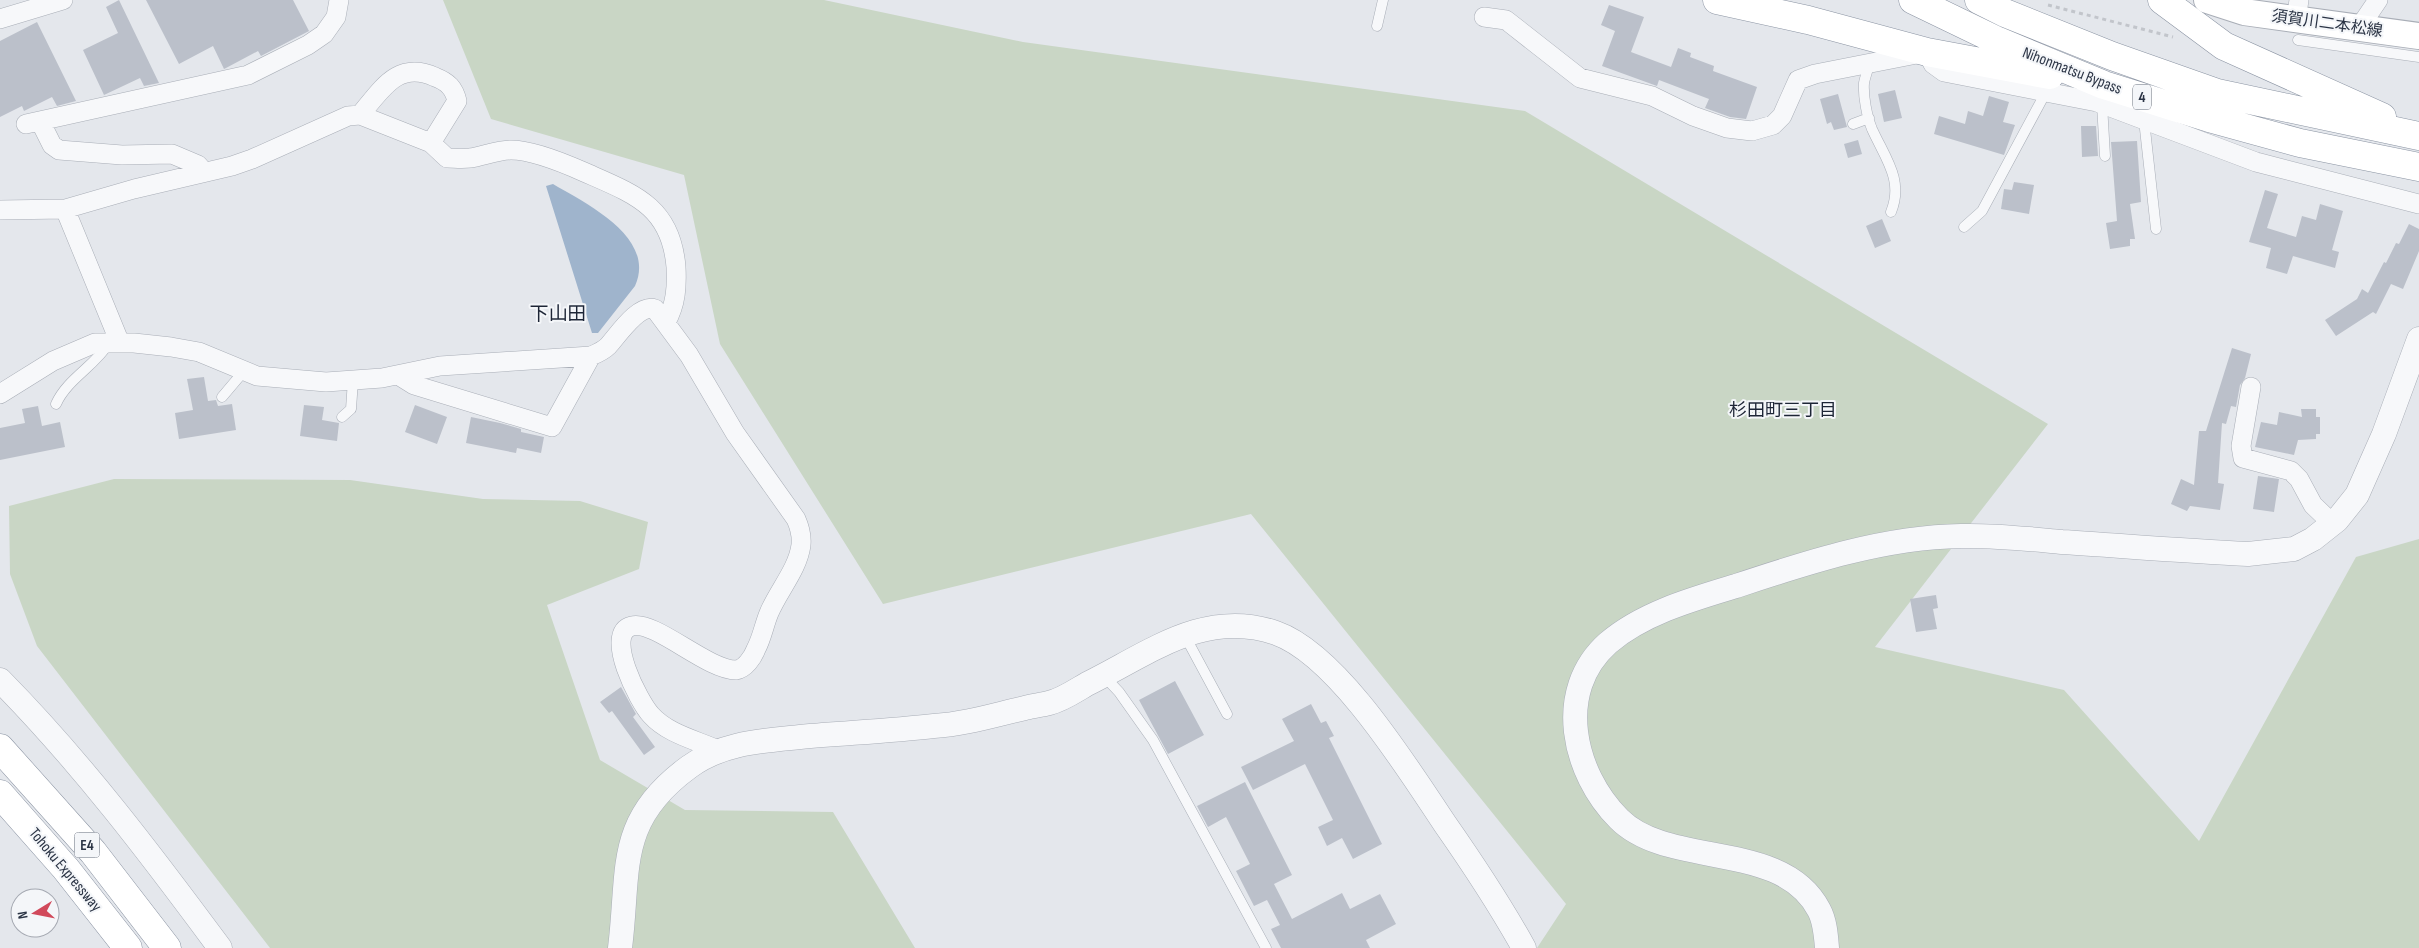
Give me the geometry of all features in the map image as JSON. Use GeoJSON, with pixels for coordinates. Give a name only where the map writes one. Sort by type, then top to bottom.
{"type":"FeatureCollection","features":[{"type":"Feature","properties":{"kind":"highway"},"geometry":{"type":"LineString","coordinates":[[1717,0],[1813,10],[1927,52],[2103,95]]}},
{"type":"Feature","properties":{"kind":"highway","name":"Nihonmatsu Bypass"},"geometry":{"type":"LineString","coordinates":[[1913,0],[2103,95],[2209,118],[2291,140],[2419,167]]}},
{"type":"Feature","properties":{"kind":"highway","name":"Nihonmatsu Bypass"},"geometry":{"type":"LineString","coordinates":[[1979,0],[2005,13],[2112,56],[2217,93],[2419,135]]}},
{"type":"Feature","properties":{"kind":"highway"},"geometry":{"type":"LineString","coordinates":[[2162,0],[2224,46],[2419,135]]}},
{"type":"Feature","properties":{"kind":"highway","name":"Tohoku Expressway"},"geometry":{"type":"LineString","coordinates":[[0,748],[93,852],[166,948]]}},
{"type":"Feature","properties":{"kind":"highway","name":"Tohoku Expressway"},"geometry":{"type":"LineString","coordinates":[[0,794],[66,869],[128,948]]}},
{"type":"Feature","properties":{"kind":"main road","name":"須賀川二本松線"},"geometry":{"type":"LineString","coordinates":[[2207,0],[2244,12],[2419,36]]}},
{"type":"Feature","properties":{"kind":"street"},"geometry":{"type":"LineString","coordinates":[[0,19],[63,0]]}},
{"type":"Feature","properties":{"kind":"street"},"geometry":{"type":"LineString","coordinates":[[204,172],[198,165],[172,154],[122,155],[59,150],[52,145],[33,122],[248,75],[308,45],[324,34],[336,17],[339,0]]}},
{"type":"Feature","properties":{"kind":"street"},"geometry":{"type":"LineString","coordinates":[[2359,28],[2378,0]]}},
{"type":"Feature","properties":{"kind":"street"},"geometry":{"type":"LineString","coordinates":[[1484,17],[1506,20],[1580,78],[1652,96],[1693,116],[1727,128],[1752,131],[1773,125],[1782,116],[1798,80],[1815,74],[1927,52],[1933,64],[1944,72],[2046,92],[2103,95],[2144,120],[2256,162],[2419,204]]}},
{"type":"Feature","properties":{"kind":"street"},"geometry":{"type":"LineString","coordinates":[[360,115],[396,75],[407,72],[427,73],[444,80],[454,90],[456,101],[431,143]]}},
{"type":"Feature","properties":{"kind":"street"},"geometry":{"type":"LineString","coordinates":[[0,210],[65,209],[252,159],[348,116],[360,115],[431,143],[447,158],[469,158],[511,150],[566,164],[631,194],[652,209],[667,226],[674,250],[677,281],[674,308],[666,322]]}},
{"type":"Feature","properties":{"kind":"street"},"geometry":{"type":"LineString","coordinates":[[65,209],[114,343]]}},
{"type":"Feature","properties":{"kind":"street"},"geometry":{"type":"LineString","coordinates":[[0,394],[53,361],[96,343],[171,347],[199,352],[257,376],[326,382],[398,375],[440,366],[591,356],[607,347],[632,318],[647,308],[655,309],[666,322],[709,387],[735,433],[796,519],[801,531],[801,546],[796,562],[769,613],[757,649],[746,664],[738,670],[728,668],[683,648],[641,624],[630,626],[622,635],[620,646],[630,680],[650,715],[669,730],[718,750]]}},
{"type":"Feature","properties":{"kind":"street"},"geometry":{"type":"LineString","coordinates":[[1828,948],[1824,922],[1818,908],[1809,896],[1791,881],[1750,861],[1670,845],[1646,836],[1620,821],[1605,803],[1592,783],[1579,755],[1575,725],[1576,704],[1584,674],[1594,657],[1610,642],[1665,610],[1782,571],[1902,542],[1962,536],[2248,554],[2294,549],[2313,539],[2333,524],[2357,495],[2384,434],[2418,346]]}},
{"type":"Feature","properties":{"kind":"street"},"geometry":{"type":"LineString","coordinates":[[398,375],[414,385],[552,426],[591,356]]}},
{"type":"Feature","properties":{"kind":"street"},"geometry":{"type":"LineString","coordinates":[[2251,387],[2241,446],[2242,458],[2291,471],[2299,479],[2313,505],[2333,524]]}},
{"type":"Feature","properties":{"kind":"street"},"geometry":{"type":"LineString","coordinates":[[620,948],[628,854],[638,825],[647,809],[681,774],[702,758],[718,750],[752,742],[936,726],[985,719],[1051,703],[1156,647],[1199,630],[1220,625],[1256,627],[1279,634],[1311,653],[1335,676],[1414,777],[1504,913],[1524,948]]}},
{"type":"Feature","properties":{"kind":"street"},"geometry":{"type":"LineString","coordinates":[[0,680],[77,767],[148,852],[220,948]]}},
{"type":"Feature","properties":{"kind":"lane"},"geometry":{"type":"LineString","coordinates":[[1377,26],[1383,0]]}},
{"type":"Feature","properties":{"kind":"lane"},"geometry":{"type":"LineString","coordinates":[[2298,20],[2419,57]]}},
{"type":"Feature","properties":{"kind":"lane"},"geometry":{"type":"LineString","coordinates":[[1869,64],[1864,83],[1871,128],[1884,151],[1895,180],[1897,198],[1891,212]]}},
{"type":"Feature","properties":{"kind":"lane"},"geometry":{"type":"LineString","coordinates":[[1964,227],[1982,211],[2046,92]]}},
{"type":"Feature","properties":{"kind":"lane"},"geometry":{"type":"LineString","coordinates":[[2103,95],[2105,156]]}},
{"type":"Feature","properties":{"kind":"lane"},"geometry":{"type":"LineString","coordinates":[[1853,124],[1869,118]]}},
{"type":"Feature","properties":{"kind":"lane"},"geometry":{"type":"LineString","coordinates":[[2144,120],[2156,229]]}},
{"type":"Feature","properties":{"kind":"lane"},"geometry":{"type":"LineString","coordinates":[[56,404],[60,394],[114,343]]}},
{"type":"Feature","properties":{"kind":"lane"},"geometry":{"type":"LineString","coordinates":[[222,397],[244,371]]}},
{"type":"Feature","properties":{"kind":"lane"},"geometry":{"type":"LineString","coordinates":[[342,417],[351,409],[353,380]]}},
{"type":"Feature","properties":{"kind":"lane"},"geometry":{"type":"LineString","coordinates":[[1185,636],[1227,714]]}},
{"type":"Feature","properties":{"kind":"lane"},"geometry":{"type":"LineString","coordinates":[[1104,676],[1119,692],[1153,740],[1266,948]]}},
{"type":"Feature","properties":{"kind":"path"},"geometry":{"type":"LineString","coordinates":[[2040,2],[2172,37],[2177,36]]}},
{"type":"Feature","properties":{"kind":"green space"},"geometry":{"type":"Polygon","coordinates":[[[443,0],[824,0],[1023,42],[1525,111],[2048,424],[1875,647],[2064,690],[2199,841],[2356,557],[2419,539],[2419,948],[1537,948],[1566,904],[1251,514],[883,604],[720,344],[684,175],[491,119],[443,0]]]}},
{"type":"Feature","properties":{"kind":"green space"},"geometry":{"type":"Polygon","coordinates":[[[114,479],[350,480],[483,499],[580,501],[648,522],[639,569],[547,605],[600,760],[685,810],[833,812],[915,948],[270,948],[37,646],[10,574],[9,506],[114,479]]]}},
{"type":"Feature","properties":{"kind":"water"},"geometry":{"type":"Polygon","coordinates":[[[553,184],[599,212],[614,224],[627,237],[636,252],[639,268],[635,286],[598,333],[592,333],[546,186],[553,184]]]}},
{"type":"Feature","properties":{"kind":"building"},"geometry":{"type":"Polygon","coordinates":[[[119,0],[159,83],[144,86],[140,78],[104,95],[83,50],[118,33],[106,7],[119,0]]]}},
{"type":"Feature","properties":{"kind":"building"},"geometry":{"type":"Polygon","coordinates":[[[146,0],[293,0],[309,31],[261,56],[258,51],[224,69],[213,46],[179,64],[146,0]]]}},
{"type":"Feature","properties":{"kind":"building"},"geometry":{"type":"Polygon","coordinates":[[[1609,5],[1644,17],[1631,52],[1671,67],[1678,48],[1691,53],[1690,57],[1714,66],[1713,71],[1757,87],[1746,119],[1730,117],[1705,108],[1709,99],[1659,80],[1657,86],[1602,66],[1615,31],[1601,25],[1609,5]]]}},
{"type":"Feature","properties":{"kind":"building"},"geometry":{"type":"Polygon","coordinates":[[[37,22],[76,101],[57,106],[52,97],[24,111],[22,106],[0,117],[0,41],[37,22]]]}},
{"type":"Feature","properties":{"kind":"building"},"geometry":{"type":"Polygon","coordinates":[[[1895,90],[1902,118],[1884,122],[1878,94],[1895,90]]]}},
{"type":"Feature","properties":{"kind":"building"},"geometry":{"type":"Polygon","coordinates":[[[1838,94],[1847,127],[1834,130],[1831,122],[1827,124],[1820,99],[1838,94]]]}},
{"type":"Feature","properties":{"kind":"building"},"geometry":{"type":"Polygon","coordinates":[[[1989,96],[2009,102],[2003,122],[2015,125],[2004,155],[1934,134],[1939,116],[1965,124],[1968,111],[1983,116],[1989,96]]]}},
{"type":"Feature","properties":{"kind":"building"},"geometry":{"type":"Polygon","coordinates":[[[2081,126],[2096,126],[2098,156],[2082,157],[2081,126]]]}},
{"type":"Feature","properties":{"kind":"building"},"geometry":{"type":"Polygon","coordinates":[[[1858,140],[1862,154],[1848,158],[1844,144],[1858,140]]]}},
{"type":"Feature","properties":{"kind":"building"},"geometry":{"type":"Polygon","coordinates":[[[2137,141],[2141,202],[2130,204],[2135,239],[2130,239],[2130,246],[2110,249],[2106,223],[2117,221],[2111,142],[2137,141]]]}},
{"type":"Feature","properties":{"kind":"building"},"geometry":{"type":"Polygon","coordinates":[[[2014,182],[2034,185],[2029,214],[2001,209],[2004,189],[2012,190],[2014,182]]]}},
{"type":"Feature","properties":{"kind":"building"},"geometry":{"type":"Polygon","coordinates":[[[2265,190],[2278,194],[2267,228],[2296,237],[2302,216],[2316,220],[2320,204],[2343,211],[2332,250],[2339,252],[2335,268],[2293,256],[2287,274],[2266,268],[2271,248],[2249,242],[2265,190]]]}},
{"type":"Feature","properties":{"kind":"building"},"geometry":{"type":"Polygon","coordinates":[[[1882,219],[1891,241],[1875,248],[1866,226],[1882,219]]]}},
{"type":"Feature","properties":{"kind":"building"},"geometry":{"type":"Polygon","coordinates":[[[2409,224],[2419,229],[2419,251],[2403,289],[2391,284],[2376,314],[2373,312],[2336,336],[2325,320],[2357,299],[2362,289],[2368,293],[2384,262],[2386,263],[2396,243],[2399,244],[2409,224]]]}},
{"type":"Feature","properties":{"kind":"building"},"geometry":{"type":"Polygon","coordinates":[[[2232,348],[2251,354],[2245,378],[2240,385],[2236,407],[2231,406],[2226,424],[2222,423],[2218,483],[2224,484],[2220,510],[2190,506],[2187,511],[2171,504],[2181,479],[2194,485],[2199,431],[2206,431],[2232,348]]]}},
{"type":"Feature","properties":{"kind":"building"},"geometry":{"type":"Polygon","coordinates":[[[204,377],[208,401],[216,400],[218,406],[232,404],[236,430],[179,439],[175,413],[193,410],[187,379],[204,377]]]}},
{"type":"Feature","properties":{"kind":"building"},"geometry":{"type":"Polygon","coordinates":[[[304,405],[324,407],[322,420],[339,423],[337,441],[300,436],[304,405]]]}},
{"type":"Feature","properties":{"kind":"building"},"geometry":{"type":"Polygon","coordinates":[[[415,405],[447,417],[437,444],[405,432],[415,405]]]}},
{"type":"Feature","properties":{"kind":"building"},"geometry":{"type":"Polygon","coordinates":[[[38,406],[42,426],[60,422],[65,447],[0,460],[0,428],[25,423],[22,409],[38,406]]]}},
{"type":"Feature","properties":{"kind":"building"},"geometry":{"type":"Polygon","coordinates":[[[2301,409],[2316,409],[2316,417],[2320,417],[2320,434],[2316,434],[2316,439],[2298,440],[2294,455],[2255,447],[2261,422],[2277,425],[2279,412],[2302,417],[2301,409]]]}},
{"type":"Feature","properties":{"kind":"building"},"geometry":{"type":"Polygon","coordinates":[[[471,417],[500,423],[521,429],[521,432],[544,437],[541,453],[517,448],[516,453],[466,443],[471,417]]]}},
{"type":"Feature","properties":{"kind":"building"},"geometry":{"type":"Polygon","coordinates":[[[2258,476],[2279,479],[2274,512],[2253,509],[2258,476]]]}},
{"type":"Feature","properties":{"kind":"building"},"geometry":{"type":"Polygon","coordinates":[[[1936,595],[1938,608],[1933,609],[1937,629],[1916,632],[1910,599],[1936,595]]]}},
{"type":"Feature","properties":{"kind":"building"},"geometry":{"type":"Polygon","coordinates":[[[1175,681],[1204,735],[1168,754],[1139,700],[1175,681]]]}},
{"type":"Feature","properties":{"kind":"building"},"geometry":{"type":"Polygon","coordinates":[[[621,687],[636,714],[633,717],[655,747],[644,755],[612,711],[609,713],[600,702],[621,687]]]}},
{"type":"Feature","properties":{"kind":"building"},"geometry":{"type":"Polygon","coordinates":[[[1311,704],[1321,723],[1326,721],[1334,736],[1329,738],[1382,844],[1353,859],[1342,838],[1327,846],[1318,827],[1333,820],[1305,764],[1253,790],[1241,767],[1294,741],[1282,719],[1311,704]]]}},
{"type":"Feature","properties":{"kind":"building"},"geometry":{"type":"Polygon","coordinates":[[[1245,782],[1292,875],[1274,884],[1292,919],[1342,893],[1350,909],[1380,894],[1396,924],[1366,940],[1370,948],[1281,948],[1271,929],[1280,925],[1267,900],[1254,906],[1236,871],[1250,864],[1226,817],[1208,827],[1197,806],[1245,782]]]}},
{"type":"Feature","properties":{"kind":"district","name":"下山田"},"geometry":{"type":"Point","coordinates":[558,314]}},
{"type":"Feature","properties":{"kind":"district","name":"杉田町三丁目"},"geometry":{"type":"Point","coordinates":[1783,410]}}]}
